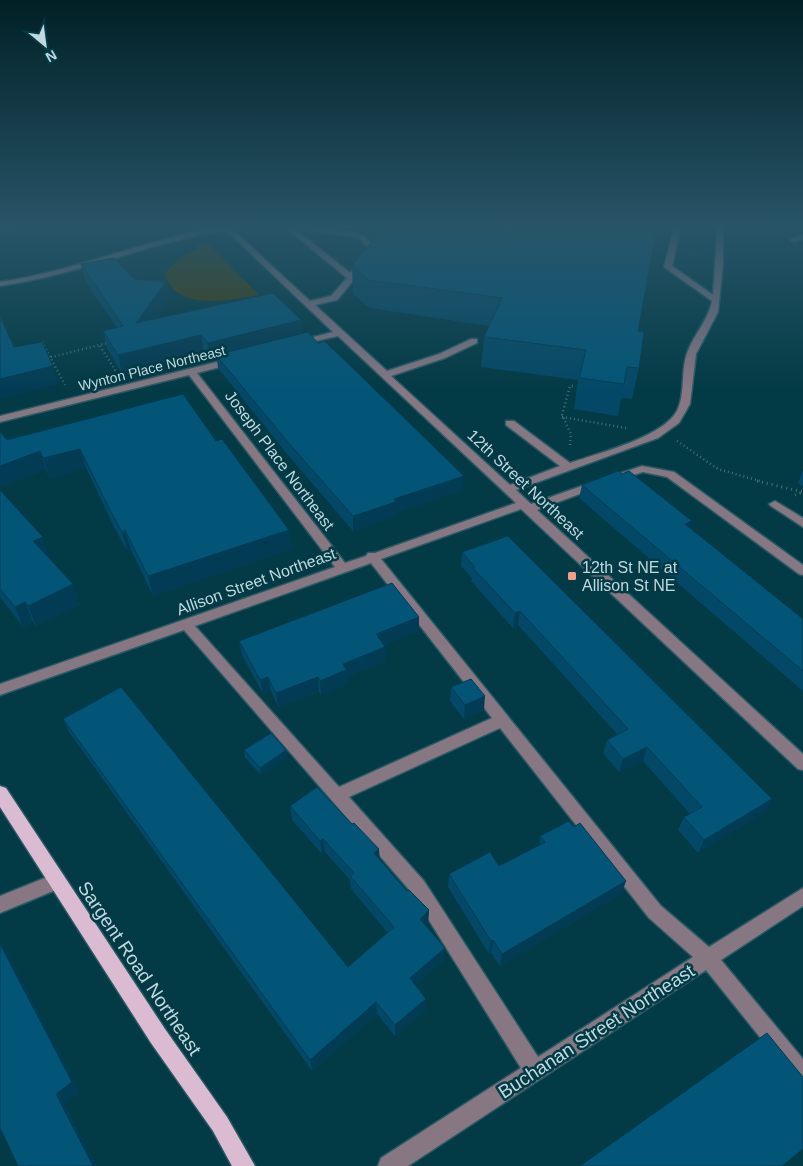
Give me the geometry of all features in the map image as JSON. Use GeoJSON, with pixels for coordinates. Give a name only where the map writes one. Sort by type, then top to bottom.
{"type":"FeatureCollection","features":[{"type":"Feature","properties":{"kind":"main road","name":"Sargent Road Northeast"},"geometry":{"type":"LineString","coordinates":[[0,793],[158,1036],[220,1124],[244,1166]]}},
{"type":"Feature","properties":{"kind":"street"},"geometry":{"type":"LineString","coordinates":[[0,284],[12,281]]}},
{"type":"Feature","properties":{"kind":"street","name":"12th Street Northeast"},"geometry":{"type":"LineString","coordinates":[[285,281],[803,764]]}},
{"type":"Feature","properties":{"kind":"street"},"geometry":{"type":"LineString","coordinates":[[308,304],[334,298],[347,281]]}},
{"type":"Feature","properties":{"kind":"street"},"geometry":{"type":"LineString","coordinates":[[687,281],[714,300]]}},
{"type":"Feature","properties":{"kind":"street"},"geometry":{"type":"LineString","coordinates":[[508,489],[669,429],[681,417],[687,391],[690,358],[703,330],[712,318],[716,281]]}},
{"type":"Feature","properties":{"kind":"street"},"geometry":{"type":"LineString","coordinates":[[292,346],[339,333]]}},
{"type":"Feature","properties":{"kind":"street"},"geometry":{"type":"LineString","coordinates":[[384,374],[442,356],[474,341]]}},
{"type":"Feature","properties":{"kind":"street","name":"Wynton Place Northeast"},"geometry":{"type":"LineString","coordinates":[[0,419],[246,358]]}},
{"type":"Feature","properties":{"kind":"street","name":"Joseph Place Northeast"},"geometry":{"type":"LineString","coordinates":[[192,372],[342,567]]}},
{"type":"Feature","properties":{"kind":"street"},"geometry":{"type":"LineString","coordinates":[[510,424],[568,467]]}},
{"type":"Feature","properties":{"kind":"street","name":"Allison Street Northeast"},"geometry":{"type":"LineString","coordinates":[[0,690],[372,556],[642,468],[656,470],[682,481],[803,571]]}},
{"type":"Feature","properties":{"kind":"street"},"geometry":{"type":"LineString","coordinates":[[775,504],[803,523]]}},
{"type":"Feature","properties":{"kind":"street"},"geometry":{"type":"LineString","coordinates":[[372,556],[655,912],[708,958],[803,1075]]}},
{"type":"Feature","properties":{"kind":"street"},"geometry":{"type":"LineString","coordinates":[[186,624],[418,887],[535,1070]]}},
{"type":"Feature","properties":{"kind":"street"},"geometry":{"type":"LineString","coordinates":[[337,795],[503,720]]}},
{"type":"Feature","properties":{"kind":"street"},"geometry":{"type":"LineString","coordinates":[[0,905],[56,881]]}},
{"type":"Feature","properties":{"kind":"street","name":"Buchanan Street Northeast"},"geometry":{"type":"LineString","coordinates":[[389,1166],[803,896]]}},
{"type":"Feature","properties":{"kind":"path"},"geometry":{"type":"LineString","coordinates":[[42,342],[67,390]]}},
{"type":"Feature","properties":{"kind":"path"},"geometry":{"type":"LineString","coordinates":[[44,358],[114,342]]}},
{"type":"Feature","properties":{"kind":"path"},"geometry":{"type":"LineString","coordinates":[[100,346],[120,377]]}},
{"type":"Feature","properties":{"kind":"path"},"geometry":{"type":"LineString","coordinates":[[569,448],[570,434],[562,417],[570,386],[575,386]]}},
{"type":"Feature","properties":{"kind":"path"},"geometry":{"type":"LineString","coordinates":[[562,417],[630,428]]}},
{"type":"Feature","properties":{"kind":"path"},"geometry":{"type":"LineString","coordinates":[[676,441],[718,469],[736,476],[803,492],[775,504]]}},
{"type":"Feature","properties":{"kind":"shaded area"},"geometry":{"type":"Polygon","coordinates":[[[168,281],[245,281],[259,295],[217,301],[196,300],[178,293],[168,281]]]}},
{"type":"Feature","properties":{"kind":"building"},"geometry":{"type":"Polygon","coordinates":[[[93,281],[166,282],[136,323],[273,293],[301,320],[208,343],[201,335],[118,355],[103,331],[123,326],[93,281]]]}},
{"type":"Feature","properties":{"kind":"building"},"geometry":{"type":"Polygon","coordinates":[[[379,281],[647,281],[638,331],[644,332],[639,368],[627,367],[624,384],[579,378],[586,350],[484,337],[502,298],[379,281]]]}},
{"type":"Feature","properties":{"kind":"building"},"geometry":{"type":"Polygon","coordinates":[[[0,316],[14,347],[42,342],[53,366],[0,379],[0,316]]]}},
{"type":"Feature","properties":{"kind":"building"},"geometry":{"type":"Polygon","coordinates":[[[308,332],[318,343],[324,341],[334,350],[464,476],[394,499],[396,502],[353,516],[286,440],[216,355],[308,332]]]}},
{"type":"Feature","properties":{"kind":"building"},"geometry":{"type":"Polygon","coordinates":[[[183,394],[216,441],[222,439],[289,530],[148,576],[125,530],[122,532],[109,508],[80,449],[43,458],[40,451],[0,466],[0,432],[7,440],[183,394]]]}},
{"type":"Feature","properties":{"kind":"building"},"geometry":{"type":"Polygon","coordinates":[[[618,471],[622,474],[629,471],[692,521],[685,524],[803,619],[803,671],[582,485],[618,471]]]}},
{"type":"Feature","properties":{"kind":"building"},"geometry":{"type":"Polygon","coordinates":[[[0,490],[43,537],[33,541],[73,584],[28,606],[25,602],[15,607],[0,589],[0,490]]]}},
{"type":"Feature","properties":{"kind":"building"},"geometry":{"type":"Polygon","coordinates":[[[508,536],[772,799],[704,840],[684,817],[702,807],[647,747],[623,759],[607,740],[628,729],[520,611],[515,613],[472,567],[475,567],[462,552],[508,536]]]}},
{"type":"Feature","properties":{"kind":"building"},"geometry":{"type":"Polygon","coordinates":[[[392,583],[419,617],[376,634],[385,647],[343,664],[346,670],[320,681],[318,677],[276,693],[268,677],[260,680],[239,641],[392,583]]]}},
{"type":"Feature","properties":{"kind":"building"},"geometry":{"type":"Polygon","coordinates":[[[471,679],[485,696],[465,705],[451,687],[471,679]]]}},
{"type":"Feature","properties":{"kind":"building"},"geometry":{"type":"Polygon","coordinates":[[[121,687],[348,967],[394,927],[350,876],[354,873],[323,839],[320,841],[290,806],[317,787],[352,824],[354,823],[379,849],[374,853],[407,891],[409,890],[429,910],[420,919],[445,948],[410,978],[426,999],[395,1025],[376,1002],[310,1060],[63,719],[121,687]]]}},
{"type":"Feature","properties":{"kind":"building"},"geometry":{"type":"Polygon","coordinates":[[[271,733],[286,750],[260,768],[244,750],[271,733]]]}},
{"type":"Feature","properties":{"kind":"building"},"geometry":{"type":"Polygon","coordinates":[[[569,821],[574,827],[580,823],[626,881],[502,954],[493,940],[491,941],[449,874],[490,852],[499,866],[545,842],[540,836],[569,821]]]}},
{"type":"Feature","properties":{"kind":"building"},"geometry":{"type":"Polygon","coordinates":[[[0,944],[72,1082],[56,1094],[93,1166],[18,1166],[0,1128],[0,944]]]}},
{"type":"Feature","properties":{"kind":"building"},"geometry":{"type":"Polygon","coordinates":[[[767,1033],[803,1077],[803,1149],[782,1166],[580,1166],[767,1033]]]}},
{"type":"Feature","properties":{"kind":"place","name":"12th St NE at Allison St NE"},"geometry":{"type":"Point","coordinates":[572,576]}}]}
